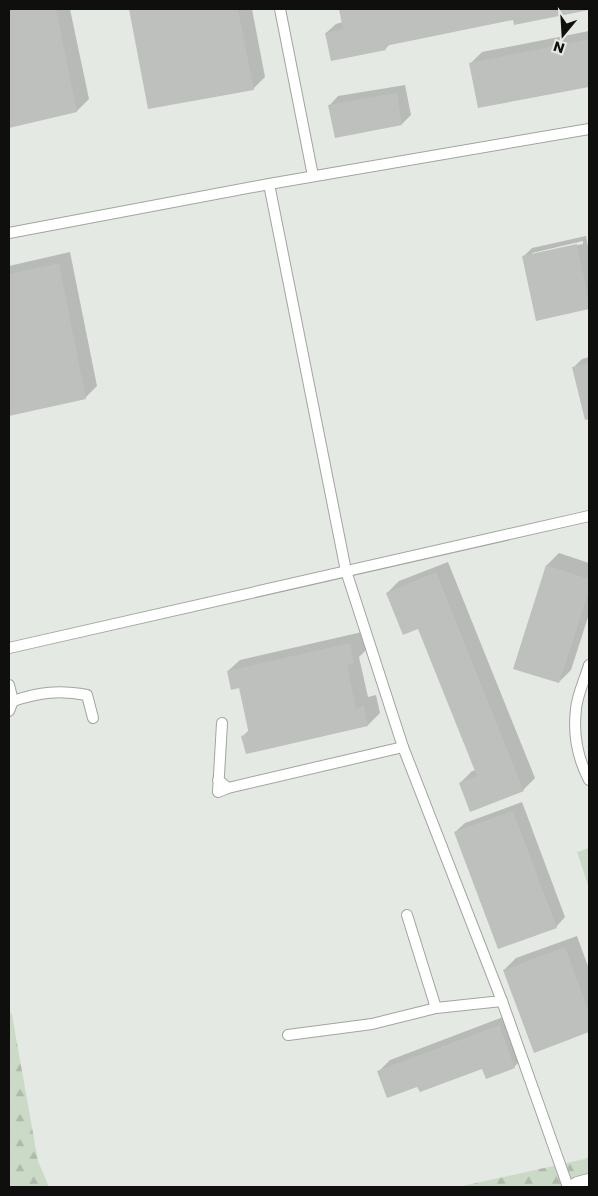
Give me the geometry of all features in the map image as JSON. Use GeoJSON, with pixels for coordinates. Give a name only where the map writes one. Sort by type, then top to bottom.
{"type":"FeatureCollection","features":[{"type":"Feature","properties":{"kind":"street"},"geometry":{"type":"LineString","coordinates":[[578,1187],[589,1184]]}},
{"type":"Feature","properties":{"kind":"lane"},"geometry":{"type":"LineString","coordinates":[[280,9],[313,176]]}},
{"type":"Feature","properties":{"kind":"lane"},"geometry":{"type":"LineString","coordinates":[[9,233],[313,176],[589,129]]}},
{"type":"Feature","properties":{"kind":"lane"},"geometry":{"type":"LineString","coordinates":[[269,184],[346,571],[403,747],[502,1001],[568,1187]]}},
{"type":"Feature","properties":{"kind":"lane"},"geometry":{"type":"LineString","coordinates":[[9,648],[589,516]]}},
{"type":"Feature","properties":{"kind":"lane"},"geometry":{"type":"LineString","coordinates":[[589,665],[576,708],[575,738],[583,767],[589,780]]}},
{"type":"Feature","properties":{"kind":"lane"},"geometry":{"type":"LineString","coordinates":[[9,685],[11,706],[34,694],[67,692],[87,695],[93,718]]}},
{"type":"Feature","properties":{"kind":"lane"},"geometry":{"type":"LineString","coordinates":[[222,723],[218,780],[228,788],[403,747]]}},
{"type":"Feature","properties":{"kind":"lane"},"geometry":{"type":"LineString","coordinates":[[407,915],[436,1008]]}},
{"type":"Feature","properties":{"kind":"lane"},"geometry":{"type":"LineString","coordinates":[[288,1035],[372,1024],[436,1008],[502,1001]]}},
{"type":"Feature","properties":{"kind":"green space"},"geometry":{"type":"Polygon","coordinates":[[[589,848],[589,888],[577,852],[589,848]]]}},
{"type":"Feature","properties":{"kind":"green space"},"geometry":{"type":"Polygon","coordinates":[[[9,1010],[12,1015],[38,1161],[49,1187],[9,1187],[9,1010]]]}},
{"type":"Feature","properties":{"kind":"green space"},"geometry":{"type":"Polygon","coordinates":[[[589,1158],[589,1187],[458,1187],[589,1158]]]}},
{"type":"Feature","properties":{"kind":"building"},"geometry":{"type":"Polygon","coordinates":[[[9,9],[56,9],[77,112],[9,128],[9,9]]]}},
{"type":"Feature","properties":{"kind":"building"},"geometry":{"type":"Polygon","coordinates":[[[129,9],[238,9],[254,90],[148,109],[129,9]]]}},
{"type":"Feature","properties":{"kind":"building"},"geometry":{"type":"Polygon","coordinates":[[[339,9],[589,10],[514,25],[513,20],[385,46],[386,50],[331,61],[325,33],[343,29],[339,9]]]}},
{"type":"Feature","properties":{"kind":"building"},"geometry":{"type":"Polygon","coordinates":[[[589,39],[589,87],[478,108],[469,63],[589,39]]]}},
{"type":"Feature","properties":{"kind":"building"},"geometry":{"type":"Polygon","coordinates":[[[397,93],[402,125],[335,138],[328,105],[397,93]]]}},
{"type":"Feature","properties":{"kind":"building"},"geometry":{"type":"Polygon","coordinates":[[[577,244],[589,309],[536,321],[522,256],[577,244]]]}},
{"type":"Feature","properties":{"kind":"building"},"geometry":{"type":"Polygon","coordinates":[[[59,263],[86,399],[9,416],[9,274],[59,263]]]}},
{"type":"Feature","properties":{"kind":"building"},"geometry":{"type":"Polygon","coordinates":[[[589,363],[589,419],[585,420],[572,367],[589,363]]]}},
{"type":"Feature","properties":{"kind":"building"},"geometry":{"type":"Polygon","coordinates":[[[546,565],[589,579],[589,591],[559,683],[513,669],[546,565]]]}},
{"type":"Feature","properties":{"kind":"building"},"geometry":{"type":"Polygon","coordinates":[[[436,572],[524,791],[470,812],[459,783],[477,776],[418,629],[403,635],[386,593],[436,572]]]}},
{"type":"Feature","properties":{"kind":"building"},"geometry":{"type":"Polygon","coordinates":[[[350,643],[354,663],[347,665],[356,708],[364,706],[368,726],[246,754],[241,736],[249,734],[239,688],[231,690],[227,671],[350,643]]]}},
{"type":"Feature","properties":{"kind":"building"},"geometry":{"type":"Polygon","coordinates":[[[513,811],[557,928],[498,949],[454,832],[513,811]]]}},
{"type":"Feature","properties":{"kind":"building"},"geometry":{"type":"Polygon","coordinates":[[[565,947],[589,1012],[589,1032],[534,1053],[503,970],[565,947]]]}},
{"type":"Feature","properties":{"kind":"building"},"geometry":{"type":"Polygon","coordinates":[[[499,1025],[515,1068],[486,1079],[482,1069],[420,1092],[417,1087],[387,1098],[377,1071],[499,1025]]]}}]}
